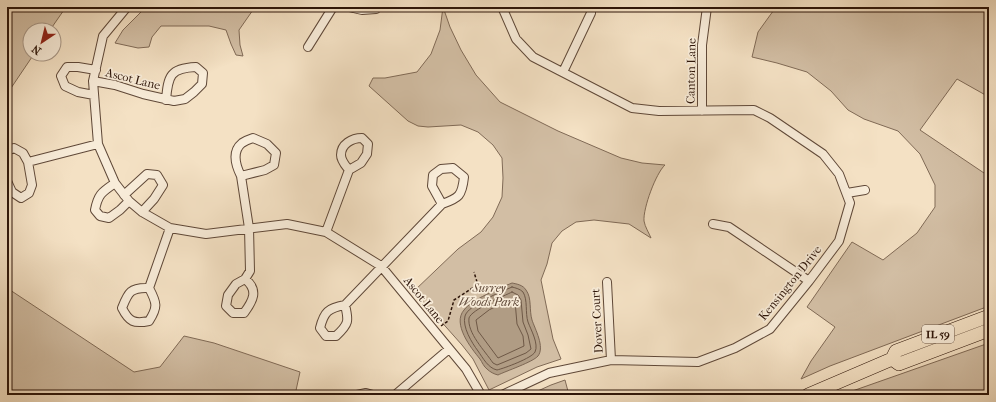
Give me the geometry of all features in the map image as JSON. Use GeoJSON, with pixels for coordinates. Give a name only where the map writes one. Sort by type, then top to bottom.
{"type":"FeatureCollection","features":[{"type":"Feature","properties":{"kind":"main road","name":"IL 59"},"geometry":{"type":"LineString","coordinates":[[808,395],[892,359],[896,351],[989,316]]}},
{"type":"Feature","properties":{"kind":"main road","name":"IL 59"},"geometry":{"type":"LineString","coordinates":[[892,359],[899,364],[989,330]]}},
{"type":"Feature","properties":{"kind":"street","name":"Ascot Lane"},"geometry":{"type":"LineString","coordinates":[[127,7],[103,36],[93,81],[98,144],[115,183],[126,198],[142,212],[170,228],[206,234],[287,224],[326,232],[381,266],[466,369],[481,395]]}},
{"type":"Feature","properties":{"kind":"street"},"geometry":{"type":"LineString","coordinates":[[308,47],[333,7]]}},
{"type":"Feature","properties":{"kind":"street"},"geometry":{"type":"LineString","coordinates":[[349,7],[362,10],[376,9]]}},
{"type":"Feature","properties":{"kind":"street","name":"Kensington Drive"},"geometry":{"type":"LineString","coordinates":[[502,7],[516,39],[533,56],[632,108],[659,111],[754,110],[770,118],[823,154],[839,174],[850,203],[839,241],[770,329],[735,348],[698,362],[611,360],[549,373],[502,395]]}},
{"type":"Feature","properties":{"kind":"street","name":"Canton Lane"},"geometry":{"type":"LineString","coordinates":[[702,111],[702,45],[708,7]]}},
{"type":"Feature","properties":{"kind":"street"},"geometry":{"type":"LineString","coordinates":[[563,72],[591,13]]}},
{"type":"Feature","properties":{"kind":"street","name":"Ascot Lane"},"geometry":{"type":"LineString","coordinates":[[94,95],[78,92],[65,86],[61,76],[67,67],[96,70]]}},
{"type":"Feature","properties":{"kind":"street","name":"Ascot Lane"},"geometry":{"type":"LineString","coordinates":[[93,81],[115,85],[166,100],[174,101],[185,99],[194,92],[202,84],[203,73],[196,67],[176,71],[169,80],[166,100]]}},
{"type":"Feature","properties":{"kind":"street"},"geometry":{"type":"LineString","coordinates":[[241,176],[265,170],[274,165],[276,153],[267,144],[253,138],[241,144],[235,155],[235,165],[241,176],[249,228],[250,271],[245,279]]}},
{"type":"Feature","properties":{"kind":"street"},"geometry":{"type":"LineString","coordinates":[[28,162],[98,144]]}},
{"type":"Feature","properties":{"kind":"street"},"geometry":{"type":"LineString","coordinates":[[7,151],[14,148],[23,153],[28,162],[32,185],[29,193],[21,198],[12,192],[7,181]]}},
{"type":"Feature","properties":{"kind":"street"},"geometry":{"type":"LineString","coordinates":[[345,305],[442,204],[454,200],[462,190],[464,177],[453,168],[441,169],[433,175],[432,186],[442,204]]}},
{"type":"Feature","properties":{"kind":"street"},"geometry":{"type":"LineString","coordinates":[[326,232],[349,170]]}},
{"type":"Feature","properties":{"kind":"street"},"geometry":{"type":"LineString","coordinates":[[115,183],[97,199],[95,210],[100,216],[109,218],[120,210],[126,198],[147,174],[157,175],[163,184],[154,199],[142,212]]}},
{"type":"Feature","properties":{"kind":"street"},"geometry":{"type":"LineString","coordinates":[[847,194],[865,190]]}},
{"type":"Feature","properties":{"kind":"street"},"geometry":{"type":"LineString","coordinates":[[713,224],[729,227],[809,281]]}},
{"type":"Feature","properties":{"kind":"street"},"geometry":{"type":"LineString","coordinates":[[149,288],[170,228]]}},
{"type":"Feature","properties":{"kind":"street","name":"Dover Court"},"geometry":{"type":"LineString","coordinates":[[607,282],[611,360]]}},
{"type":"Feature","properties":{"kind":"street"},"geometry":{"type":"LineString","coordinates":[[138,288],[149,288],[155,298],[156,311],[148,321],[137,323],[127,318],[122,308],[128,294],[138,288]]}},
{"type":"Feature","properties":{"kind":"street"},"geometry":{"type":"LineString","coordinates":[[395,395],[448,349]]}},
{"type":"Feature","properties":{"kind":"street"},"geometry":{"type":"LineString","coordinates":[[357,395],[366,393],[373,395]]}},
{"type":"Feature","properties":{"kind":"path"},"geometry":{"type":"LineString","coordinates":[[434,332],[448,321],[454,300],[474,287],[477,282],[474,272]]}},
{"type":"Feature","properties":{"kind":"green space"},"geometry":{"type":"Polygon","coordinates":[[[7,7],[66,7],[56,22],[22,22],[22,62],[29,62],[7,94],[7,7]]]}},
{"type":"Feature","properties":{"kind":"green space"},"geometry":{"type":"Polygon","coordinates":[[[146,7],[255,7],[239,30],[240,45],[243,56],[236,55],[226,30],[209,26],[161,26],[152,37],[149,47],[138,48],[115,43],[123,30],[146,7]]]}},
{"type":"Feature","properties":{"kind":"green space","name":"Surrey Woods Park"},"geometry":{"type":"Polygon","coordinates":[[[443,7],[450,27],[461,50],[476,75],[500,102],[558,131],[621,158],[642,163],[665,165],[661,169],[654,183],[644,215],[646,228],[651,238],[629,224],[594,220],[576,222],[562,231],[552,243],[541,280],[553,339],[561,359],[537,367],[489,390],[473,359],[414,291],[458,249],[481,232],[493,217],[502,197],[502,158],[493,145],[478,132],[461,125],[428,127],[418,126],[408,121],[369,86],[373,78],[385,78],[417,72],[431,54],[440,30],[443,7]]]}},
{"type":"Feature","properties":{"kind":"green space"},"geometry":{"type":"Polygon","coordinates":[[[776,7],[989,7],[989,97],[957,79],[920,130],[984,173],[989,168],[989,306],[830,366],[801,379],[811,361],[835,327],[807,307],[852,242],[883,260],[917,233],[935,207],[935,185],[920,154],[898,131],[864,119],[848,110],[831,91],[807,72],[752,57],[758,32],[776,7]]]}},
{"type":"Feature","properties":{"kind":"green space"},"geometry":{"type":"Polygon","coordinates":[[[7,288],[134,372],[160,367],[184,336],[214,343],[300,372],[295,395],[7,395],[7,288]]]}},
{"type":"Feature","properties":{"kind":"green space"},"geometry":{"type":"Polygon","coordinates":[[[989,343],[989,395],[841,395],[989,343]]]}},
{"type":"Feature","properties":{"kind":"green space"},"geometry":{"type":"Polygon","coordinates":[[[565,380],[569,395],[529,395],[551,385],[565,380]]]}},
{"type":"Feature","properties":{"kind":"water"},"geometry":{"type":"Polygon","coordinates":[[[512,283],[522,286],[528,293],[532,320],[540,343],[540,352],[538,356],[531,361],[498,375],[492,373],[484,366],[464,336],[460,322],[464,310],[473,302],[512,283]]]}}]}
